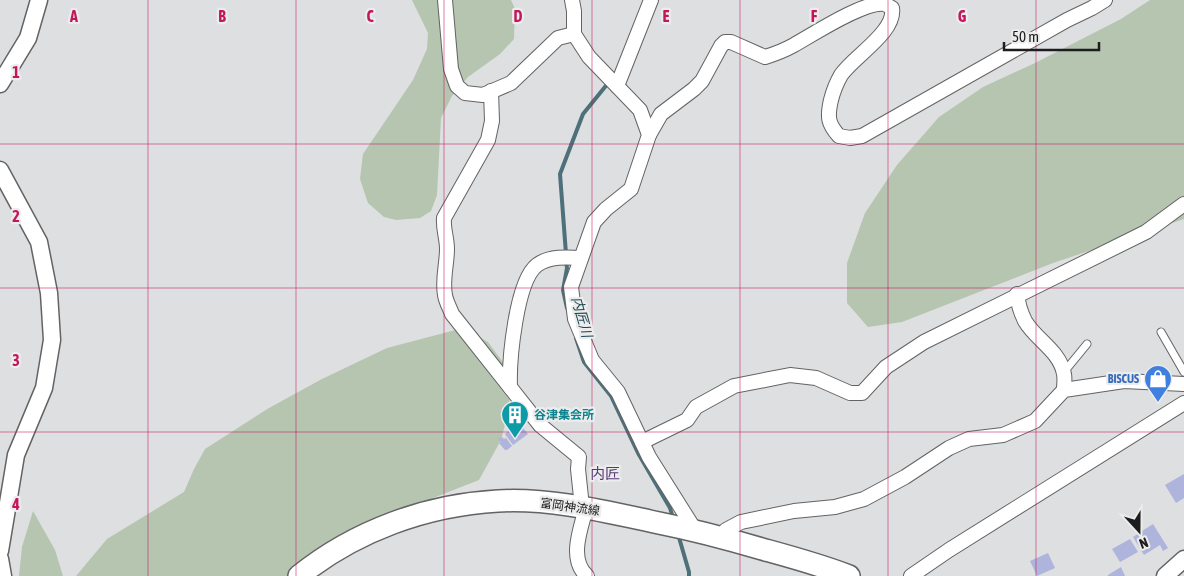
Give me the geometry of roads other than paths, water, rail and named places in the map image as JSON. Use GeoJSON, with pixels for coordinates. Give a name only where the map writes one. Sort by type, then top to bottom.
{"type":"FeatureCollection","features":[{"type":"Feature","properties":{"kind":"main road","name":"富岡神流線"},"geometry":{"type":"LineString","coordinates":[[299,576],[321,558],[350,542],[412,515],[499,501],[541,502],[584,507],[695,530],[849,576]]}},
{"type":"Feature","properties":{"kind":"street"},"geometry":{"type":"LineString","coordinates":[[0,84],[28,38],[39,0]]}},
{"type":"Feature","properties":{"kind":"street"},"geometry":{"type":"LineString","coordinates":[[445,0],[451,69],[454,80],[465,93],[480,95],[512,83],[558,38],[574,34]]}},
{"type":"Feature","properties":{"kind":"street"},"geometry":{"type":"LineString","coordinates":[[572,0],[574,34],[589,57],[640,110],[649,135]]}},
{"type":"Feature","properties":{"kind":"street"},"geometry":{"type":"LineString","coordinates":[[617,86],[651,0]]}},
{"type":"Feature","properties":{"kind":"street"},"geometry":{"type":"LineString","coordinates":[[695,530],[648,457],[618,392],[592,360],[575,319],[571,287],[594,222],[606,209],[631,189],[649,135],[661,114],[702,81],[725,42],[732,42],[765,57],[794,45],[856,9],[880,3],[892,8],[893,15],[888,26],[841,75],[828,113],[830,127],[839,136],[850,138],[862,136],[1105,0]]}},
{"type":"Feature","properties":{"kind":"street"},"geometry":{"type":"LineString","coordinates":[[491,91],[492,121],[488,140],[444,218],[443,226],[447,237],[444,274],[445,295],[452,314],[483,356],[540,426],[579,457],[578,469],[584,507],[576,553],[587,576]]}},
{"type":"Feature","properties":{"kind":"street"},"geometry":{"type":"LineString","coordinates":[[0,170],[39,242],[49,293],[52,340],[44,388],[16,456],[0,551]]}},
{"type":"Feature","properties":{"kind":"street"},"geometry":{"type":"LineString","coordinates":[[642,442],[687,420],[696,407],[734,386],[790,375],[816,378],[850,393],[862,393],[886,367],[924,342],[1017,294],[1146,232],[1184,204]]}},
{"type":"Feature","properties":{"kind":"street"},"geometry":{"type":"LineString","coordinates":[[510,387],[509,367],[519,301],[528,277],[538,264],[550,259],[581,258]]}},
{"type":"Feature","properties":{"kind":"street"},"geometry":{"type":"LineString","coordinates":[[1017,294],[1021,312],[1026,322],[1034,333],[1052,350],[1062,365],[1064,390]]}},
{"type":"Feature","properties":{"kind":"street"},"geometry":{"type":"LineString","coordinates":[[722,538],[726,530],[741,522],[794,511],[835,507],[864,500],[905,477],[949,448],[969,439],[1003,434],[1036,421],[1064,390],[1124,381],[1184,384]]}},
{"type":"Feature","properties":{"kind":"street"},"geometry":{"type":"LineString","coordinates":[[911,576],[958,544],[1184,404]]}},
{"type":"Feature","properties":{"kind":"street"},"geometry":{"type":"LineString","coordinates":[[0,559],[3,576]]}},
{"type":"Feature","properties":{"kind":"street"},"geometry":{"type":"LineString","coordinates":[[1165,576],[1184,559]]}},
{"type":"Feature","properties":{"kind":"lane"},"geometry":{"type":"LineString","coordinates":[[1161,332],[1184,372]]}},
{"type":"Feature","properties":{"kind":"lane"},"geometry":{"type":"LineString","coordinates":[[1064,372],[1087,344]]}},
{"type":"Feature","properties":{"kind":"waterway","name":"内匠川"},"geometry":{"type":"LineString","coordinates":[[566,254],[560,174],[583,114],[609,82]]}},
{"type":"Feature","properties":{"kind":"waterway","name":"内匠川"},"geometry":{"type":"LineString","coordinates":[[566,261],[567,268],[563,290],[567,308]]}},
{"type":"Feature","properties":{"kind":"waterway","name":"内匠川"},"geometry":{"type":"LineString","coordinates":[[576,338],[584,362],[611,396],[638,453],[670,508],[673,518]]}},
{"type":"Feature","properties":{"kind":"waterway","name":"内匠川"},"geometry":{"type":"LineString","coordinates":[[678,534],[689,576]]}},
{"type":"Feature","properties":{"kind":"place","name":"BISCUS"},"geometry":{"type":"Point","coordinates":[1158,403]}},
{"type":"Feature","properties":{"kind":"place","name":"谷津集会所"},"geometry":{"type":"Point","coordinates":[515,439]}},
{"type":"Feature","properties":{"kind":"district","name":"内匠"},"geometry":{"type":"Point","coordinates":[605,474]}}]}
